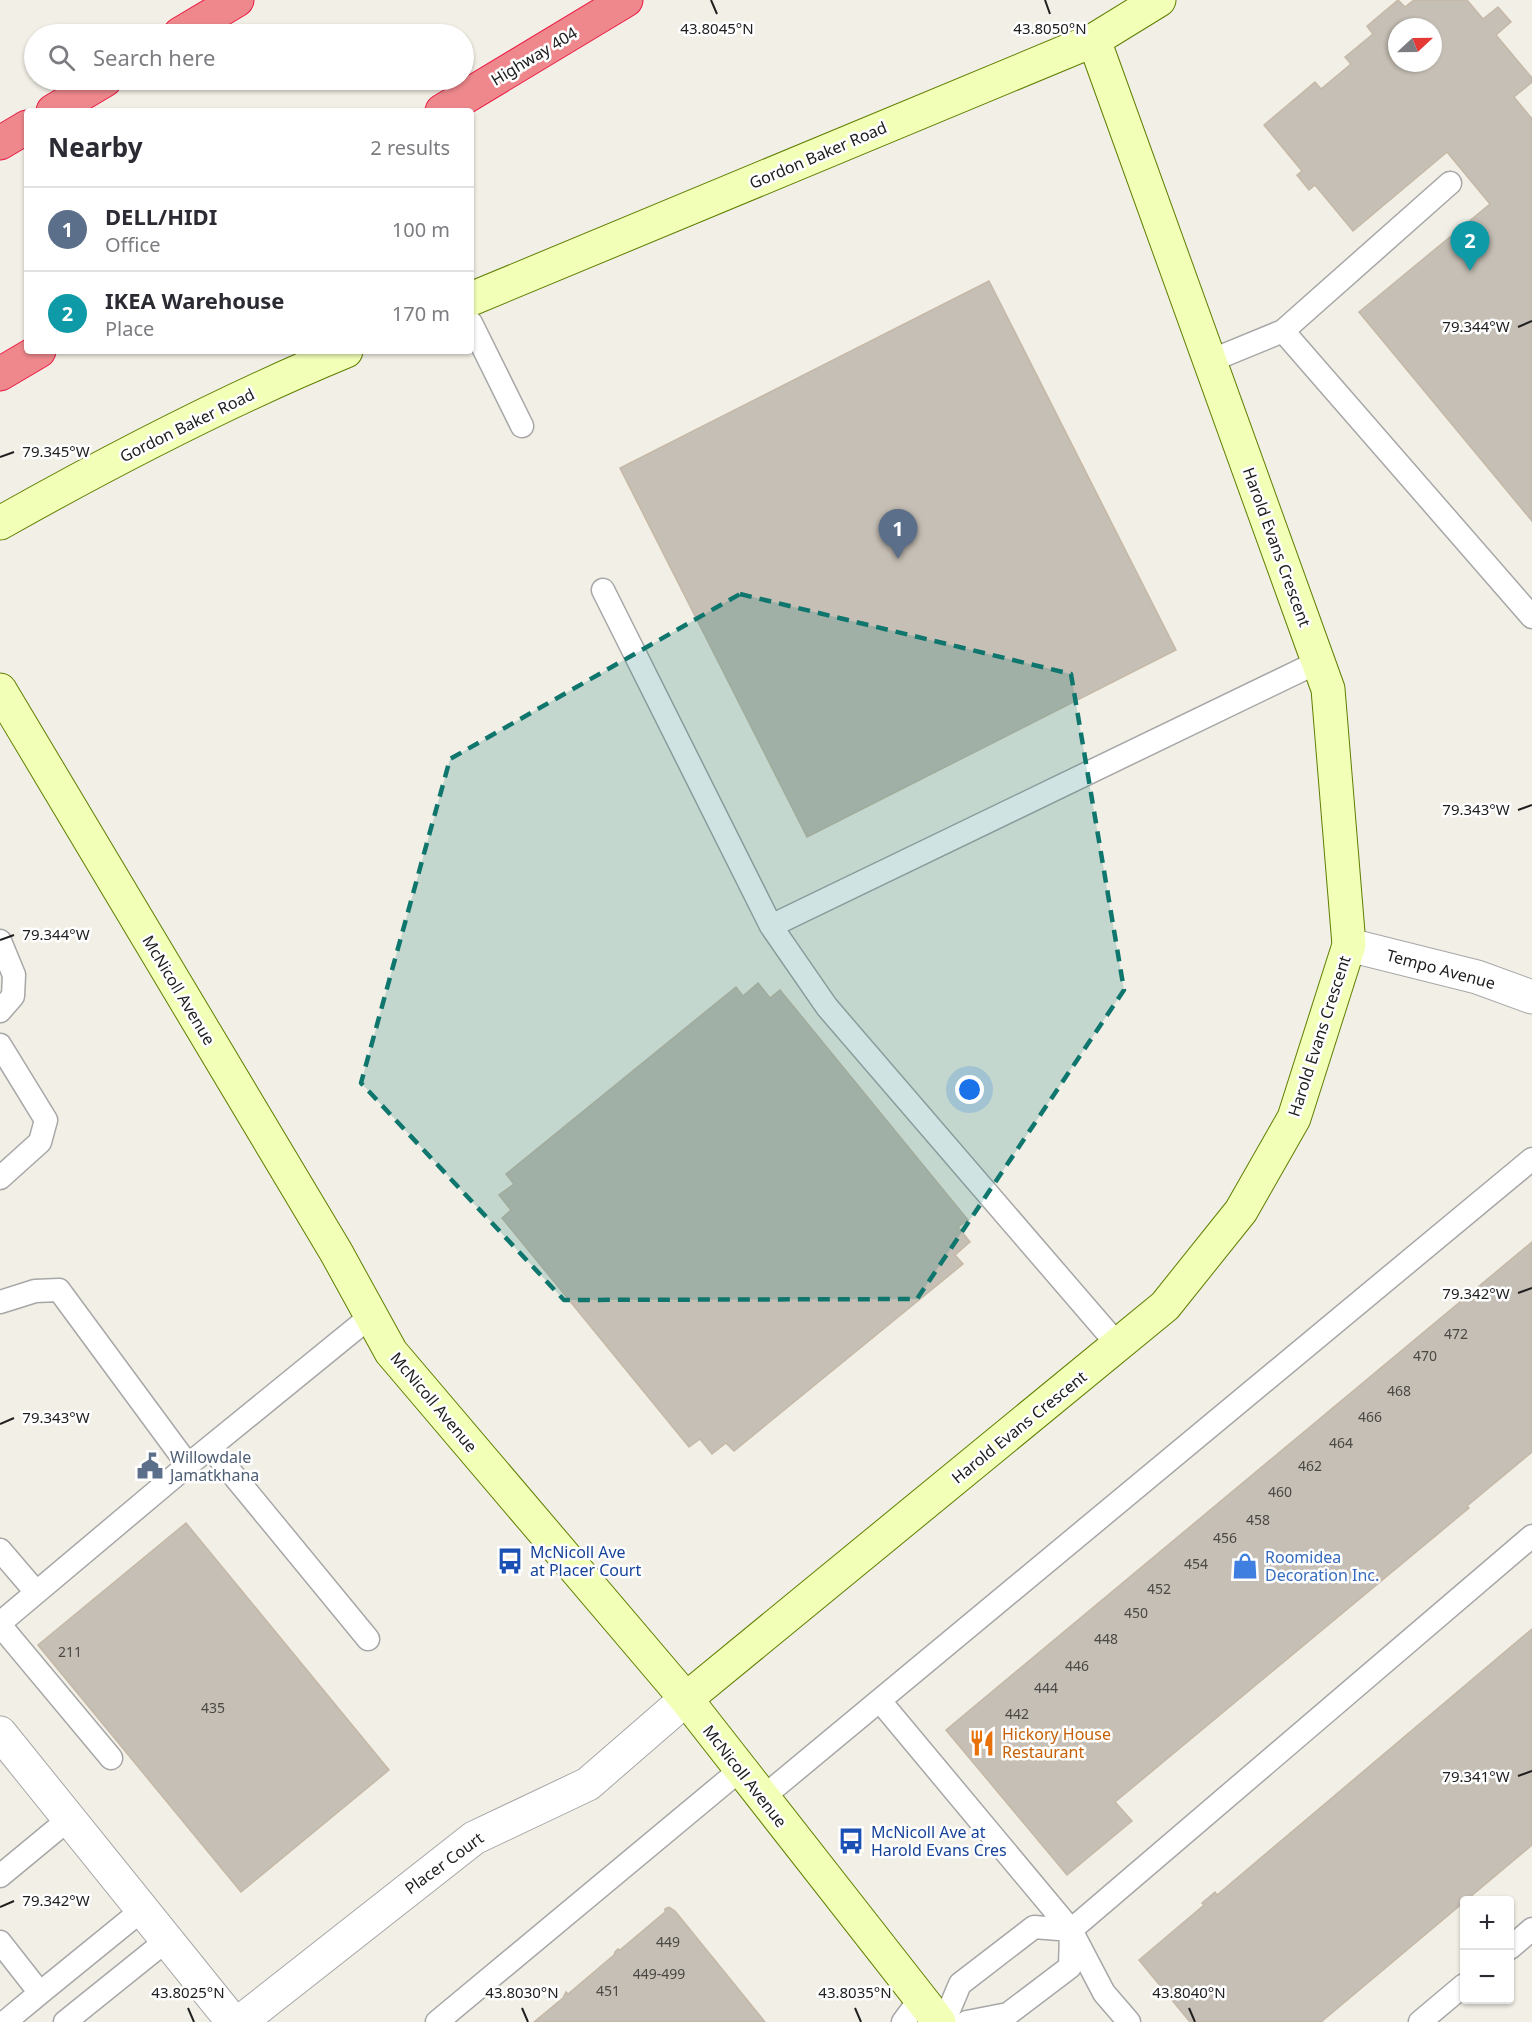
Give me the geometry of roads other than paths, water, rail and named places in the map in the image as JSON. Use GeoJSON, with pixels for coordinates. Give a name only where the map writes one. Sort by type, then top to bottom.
{"type":"FeatureCollection","features":[{"type":"Feature","properties":{"kind":"highway"},"geometry":{"type":"LineString","coordinates":[[197,24],[237,0]]}},
{"type":"Feature","properties":{"kind":"highway","name":"Highway 404"},"geometry":{"type":"LineString","coordinates":[[447,108],[626,0]]}},
{"type":"Feature","properties":{"kind":"highway"},"geometry":{"type":"LineString","coordinates":[[58,108],[88,90]]}},
{"type":"Feature","properties":{"kind":"highway"},"geometry":{"type":"LineString","coordinates":[[0,143],[24,129]]}},
{"type":"Feature","properties":{"kind":"highway"},"geometry":{"type":"LineString","coordinates":[[0,374],[34,354]]}},
{"type":"Feature","properties":{"kind":"street","name":"Gordon Baker Road"},"geometry":{"type":"LineString","coordinates":[[474,298],[1094,40],[1159,0]]}},
{"type":"Feature","properties":{"kind":"street","name":"Harold Evans Crescent"},"geometry":{"type":"LineString","coordinates":[[686,1700],[1165,1306],[1241,1211],[1294,1118],[1348,945],[1328,689],[1094,40]]}},
{"type":"Feature","properties":{"kind":"street","name":"Gordon Baker Road"},"geometry":{"type":"LineString","coordinates":[[0,523],[106,464],[302,369],[339,354]]}},
{"type":"Feature","properties":{"kind":"street","name":"McNicoll Avenue"},"geometry":{"type":"LineString","coordinates":[[0,690],[330,1242],[391,1353],[686,1700],[762,1798],[920,2014]]}},
{"type":"Feature","properties":{"kind":"street","name":"Tempo Avenue"},"geometry":{"type":"LineString","coordinates":[[1348,945],[1477,977],[1532,996]]}},
{"type":"Feature","properties":{"kind":"street","name":"Placer Court"},"geometry":{"type":"LineString","coordinates":[[240,2022],[474,1838],[588,1784],[686,1700]]}},
{"type":"Feature","properties":{"kind":"street"},"geometry":{"type":"LineString","coordinates":[[0,1733],[233,2022]]}},
{"type":"Feature","properties":{"kind":"lane"},"geometry":{"type":"LineString","coordinates":[[1210,361],[1283,331],[1450,183]]}},
{"type":"Feature","properties":{"kind":"lane"},"geometry":{"type":"LineString","coordinates":[[474,330],[522,426]]}},
{"type":"Feature","properties":{"kind":"lane"},"geometry":{"type":"LineString","coordinates":[[1283,331],[1532,617]]}},
{"type":"Feature","properties":{"kind":"lane"},"geometry":{"type":"LineString","coordinates":[[603,590],[771,926],[826,1007],[1118,1345]]}},
{"type":"Feature","properties":{"kind":"lane"},"geometry":{"type":"LineString","coordinates":[[771,926],[1318,662]]}},
{"type":"Feature","properties":{"kind":"lane"},"geometry":{"type":"LineString","coordinates":[[0,941],[14,975],[13,996],[0,1011]]}},
{"type":"Feature","properties":{"kind":"lane"},"geometry":{"type":"LineString","coordinates":[[0,1045],[46,1120],[40,1142],[0,1178]]}},
{"type":"Feature","properties":{"kind":"lane"},"geometry":{"type":"LineString","coordinates":[[762,1798],[1532,1159]]}},
{"type":"Feature","properties":{"kind":"lane"},"geometry":{"type":"LineString","coordinates":[[0,1302],[35,1291],[59,1290],[188,1466]]}},
{"type":"Feature","properties":{"kind":"lane"},"geometry":{"type":"LineString","coordinates":[[111,1758],[0,1624],[371,1316]]}},
{"type":"Feature","properties":{"kind":"lane"},"geometry":{"type":"LineString","coordinates":[[211,1448],[368,1639]]}},
{"type":"Feature","properties":{"kind":"lane"},"geometry":{"type":"LineString","coordinates":[[944,2022],[960,1984],[1034,1927],[1071,1930],[1532,1536]]}},
{"type":"Feature","properties":{"kind":"lane"},"geometry":{"type":"LineString","coordinates":[[0,1550],[36,1592]]}},
{"type":"Feature","properties":{"kind":"lane"},"geometry":{"type":"LineString","coordinates":[[880,1701],[1071,1930],[1104,1993],[1129,2022]]}},
{"type":"Feature","properties":{"kind":"lane"},"geometry":{"type":"LineString","coordinates":[[437,2022],[740,1770]]}},
{"type":"Feature","properties":{"kind":"lane"},"geometry":{"type":"LineString","coordinates":[[0,1876],[69,1819]]}},
{"type":"Feature","properties":{"kind":"lane"},"geometry":{"type":"LineString","coordinates":[[5,2022],[142,1910]]}},
{"type":"Feature","properties":{"kind":"lane"},"geometry":{"type":"LineString","coordinates":[[1514,1944],[1532,1929]]}},
{"type":"Feature","properties":{"kind":"lane"},"geometry":{"type":"LineString","coordinates":[[967,2022],[1008,2014],[1070,1967],[1071,1930]]}},
{"type":"Feature","properties":{"kind":"lane"},"geometry":{"type":"LineString","coordinates":[[65,2022],[167,1940]]}},
{"type":"Feature","properties":{"kind":"lane"},"geometry":{"type":"LineString","coordinates":[[0,1942],[40,1993]]}},
{"type":"Feature","properties":{"kind":"lane"},"geometry":{"type":"LineString","coordinates":[[1420,2022],[1460,1988]]}},
{"type":"Feature","properties":{"kind":"place","name":"IKEA Warehouse"},"geometry":{"type":"Point","coordinates":[1470,271]}},
{"type":"Feature","properties":{"kind":"place","name":"DELL/HIDI"},"geometry":{"type":"Point","coordinates":[898,559]}},
{"type":"Feature","properties":{"kind":"place","name":"Willowdale Jamatkhana"},"geometry":{"type":"Point","coordinates":[150,1466]}},
{"type":"Feature","properties":{"kind":"place","name":"McNicoll Ave at Placer Court"},"geometry":{"type":"Point","coordinates":[510,1561]}},
{"type":"Feature","properties":{"kind":"place","name":"Roomidea Decoration Inc."},"geometry":{"type":"Point","coordinates":[1245,1566]}},
{"type":"Feature","properties":{"kind":"place","name":"Hickory House Restaurant"},"geometry":{"type":"Point","coordinates":[982,1743]}},
{"type":"Feature","properties":{"kind":"place","name":"McNicoll Ave at Harold Evans Cres"},"geometry":{"type":"Point","coordinates":[851,1841]}}]}
